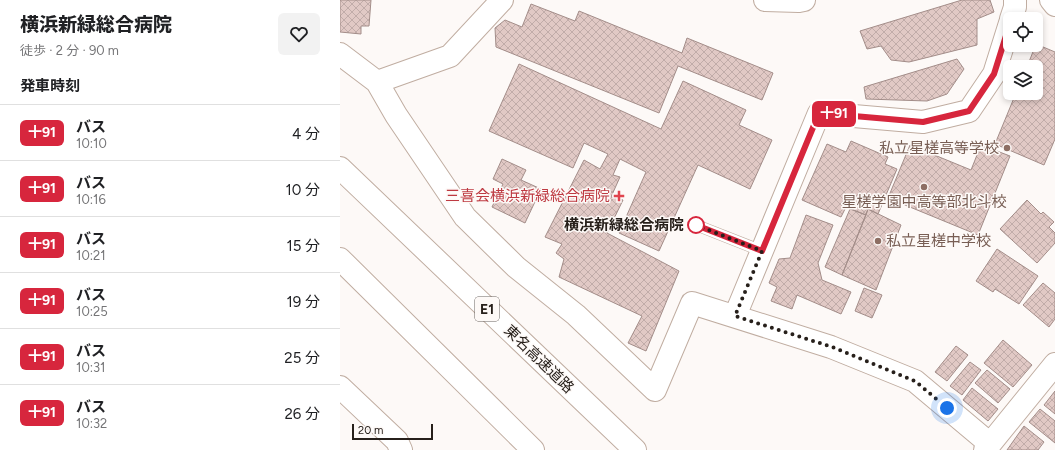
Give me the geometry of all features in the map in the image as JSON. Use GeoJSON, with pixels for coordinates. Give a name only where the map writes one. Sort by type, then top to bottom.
{"type":"FeatureCollection","features":[{"type":"Feature","properties":{"kind":"main road"},"geometry":{"type":"LineString","coordinates":[[377,82],[450,56],[502,0]]}},
{"type":"Feature","properties":{"kind":"main road"},"geometry":{"type":"LineString","coordinates":[[765,0],[804,0]]}},
{"type":"Feature","properties":{"kind":"main road"},"geometry":{"type":"LineString","coordinates":[[1013,12],[1015,7],[1014,0]]}},
{"type":"Feature","properties":{"kind":"main road"},"geometry":{"type":"LineString","coordinates":[[1051,0],[1055,5]]}},
{"type":"Feature","properties":{"kind":"main road"},"geometry":{"type":"LineString","coordinates":[[735,316],[819,113],[923,122],[969,111],[994,74],[1003,45]]}},
{"type":"Feature","properties":{"kind":"main road"},"geometry":{"type":"LineString","coordinates":[[340,54],[377,82],[396,115],[465,217],[516,266],[576,315],[655,390],[692,304],[832,347],[915,381],[988,447],[1055,364]]}},
{"type":"Feature","properties":{"kind":"main road","name":"東名高速道路"},"geometry":{"type":"LineString","coordinates":[[340,168],[635,450]]}},
{"type":"Feature","properties":{"kind":"main road"},"geometry":{"type":"LineString","coordinates":[[340,259],[533,450]]}},
{"type":"Feature","properties":{"kind":"main road"},"geometry":{"type":"LineString","coordinates":[[340,388],[397,441],[401,450]]}},
{"type":"Feature","properties":{"kind":"lane"},"geometry":{"type":"LineString","coordinates":[[696,225],[762,251]]}},
{"type":"Feature","properties":{"kind":"building"},"geometry":{"type":"Polygon","coordinates":[[[340,0],[371,0],[369,26],[361,26],[361,34],[340,32],[340,0]]]}},
{"type":"Feature","properties":{"kind":"building"},"geometry":{"type":"Polygon","coordinates":[[[962,0],[990,0],[994,12],[977,19],[977,45],[909,62],[891,60],[881,46],[867,49],[860,31],[962,0]]]}},
{"type":"Feature","properties":{"kind":"building"},"geometry":{"type":"Polygon","coordinates":[[[531,4],[575,21],[579,11],[682,53],[687,38],[773,73],[762,100],[678,66],[659,113],[496,47],[495,28],[505,20],[522,27],[531,4]]]}},
{"type":"Feature","properties":{"kind":"building"},"geometry":{"type":"Polygon","coordinates":[[[1043,47],[1055,52],[1055,139],[1044,165],[995,144],[1013,100],[1043,100],[1043,60],[1030,60],[1033,52],[1043,52],[1043,47]]]}},
{"type":"Feature","properties":{"kind":"building"},"geometry":{"type":"Polygon","coordinates":[[[957,59],[964,69],[947,94],[927,101],[866,99],[864,87],[957,59]]]}},
{"type":"Feature","properties":{"kind":"building"},"geometry":{"type":"Polygon","coordinates":[[[519,64],[661,129],[683,81],[746,110],[739,125],[772,140],[750,189],[698,165],[659,251],[619,233],[646,172],[620,159],[613,175],[620,177],[611,197],[623,200],[607,233],[679,271],[646,351],[628,343],[642,316],[559,277],[564,259],[556,253],[562,244],[545,237],[584,160],[600,169],[608,154],[584,143],[573,168],[489,131],[519,64]]]}},
{"type":"Feature","properties":{"kind":"building"},"geometry":{"type":"Polygon","coordinates":[[[851,141],[888,157],[885,164],[897,169],[878,214],[868,209],[866,215],[846,207],[841,217],[802,200],[827,144],[846,152],[851,141]]]}},
{"type":"Feature","properties":{"kind":"building"},"geometry":{"type":"Polygon","coordinates":[[[910,145],[971,170],[981,145],[1010,156],[978,235],[888,198],[910,145]]]}},
{"type":"Feature","properties":{"kind":"building"},"geometry":{"type":"Polygon","coordinates":[[[502,159],[526,170],[521,180],[541,189],[525,223],[492,207],[503,184],[493,179],[502,159]]]}},
{"type":"Feature","properties":{"kind":"building"},"geometry":{"type":"Polygon","coordinates":[[[1027,200],[1041,214],[1043,212],[1054,222],[1049,227],[1055,233],[1055,243],[1037,263],[1000,229],[1027,200]]]}},
{"type":"Feature","properties":{"kind":"building"},"geometry":{"type":"Polygon","coordinates":[[[850,209],[866,215],[842,275],[825,267],[850,209]]]}},
{"type":"Feature","properties":{"kind":"building"},"geometry":{"type":"Polygon","coordinates":[[[868,209],[901,225],[876,290],[842,275],[868,209]]]}},
{"type":"Feature","properties":{"kind":"building"},"geometry":{"type":"Polygon","coordinates":[[[806,215],[833,225],[818,263],[822,280],[851,292],[841,314],[797,295],[792,309],[771,301],[777,287],[769,283],[779,259],[790,258],[806,215]]]}},
{"type":"Feature","properties":{"kind":"building"},"geometry":{"type":"Polygon","coordinates":[[[997,249],[1038,276],[1019,304],[995,289],[993,292],[976,281],[997,249]]]}},
{"type":"Feature","properties":{"kind":"building"},"geometry":{"type":"Polygon","coordinates":[[[1043,283],[1055,293],[1055,319],[1049,327],[1023,305],[1043,283]]]}},
{"type":"Feature","properties":{"kind":"building"},"geometry":{"type":"Polygon","coordinates":[[[864,288],[882,295],[872,318],[855,311],[864,288]]]}},
{"type":"Feature","properties":{"kind":"building"},"geometry":{"type":"Polygon","coordinates":[[[1003,340],[1032,365],[1013,387],[984,363],[1003,340]]]}},
{"type":"Feature","properties":{"kind":"building"},"geometry":{"type":"Polygon","coordinates":[[[956,346],[968,355],[947,381],[935,372],[956,346]]]}},
{"type":"Feature","properties":{"kind":"building"},"geometry":{"type":"Polygon","coordinates":[[[970,362],[981,370],[962,395],[950,386],[970,362]]]}},
{"type":"Feature","properties":{"kind":"building"},"geometry":{"type":"Polygon","coordinates":[[[987,370],[1010,389],[998,403],[975,383],[987,370]]]}},
{"type":"Feature","properties":{"kind":"building"},"geometry":{"type":"Polygon","coordinates":[[[972,388],[998,409],[988,421],[963,400],[972,388]]]}},
{"type":"Feature","properties":{"kind":"building"},"geometry":{"type":"Polygon","coordinates":[[[1055,391],[1055,414],[1044,405],[1055,391]]]}},
{"type":"Feature","properties":{"kind":"building"},"geometry":{"type":"Polygon","coordinates":[[[1040,409],[1055,421],[1055,443],[1029,422],[1040,409]]]}},
{"type":"Feature","properties":{"kind":"building"},"geometry":{"type":"Polygon","coordinates":[[[1024,426],[1044,442],[1038,450],[1007,450],[1024,426]]]}},
{"type":"Feature","properties":{"kind":"bus line","name":"十91"},"geometry":{"type":"LineString","coordinates":[[696,225],[762,251],[819,113],[923,122],[969,111],[994,74],[1003,45]]}},
{"type":"Feature","properties":{"kind":"place","name":"私立星槎高等学校"},"geometry":{"type":"Point","coordinates":[1007,148]}},
{"type":"Feature","properties":{"kind":"place","name":"星槎学園中高等部北斗校"},"geometry":{"type":"Point","coordinates":[924,187]}},
{"type":"Feature","properties":{"kind":"place","name":"三喜会横浜新緑総合病院"},"geometry":{"type":"Point","coordinates":[619,196]}},
{"type":"Feature","properties":{"kind":"place","name":"横浜新緑総合病院"},"geometry":{"type":"Point","coordinates":[696,225]}},
{"type":"Feature","properties":{"kind":"place","name":"私立星槎中学校"},"geometry":{"type":"Point","coordinates":[878,241]}},
{"type":"Feature","properties":{"kind":"route"},"geometry":{"type":"LineString","coordinates":[[696,225],[762,251],[735,316],[832,347],[915,381],[947,408]]}}]}
